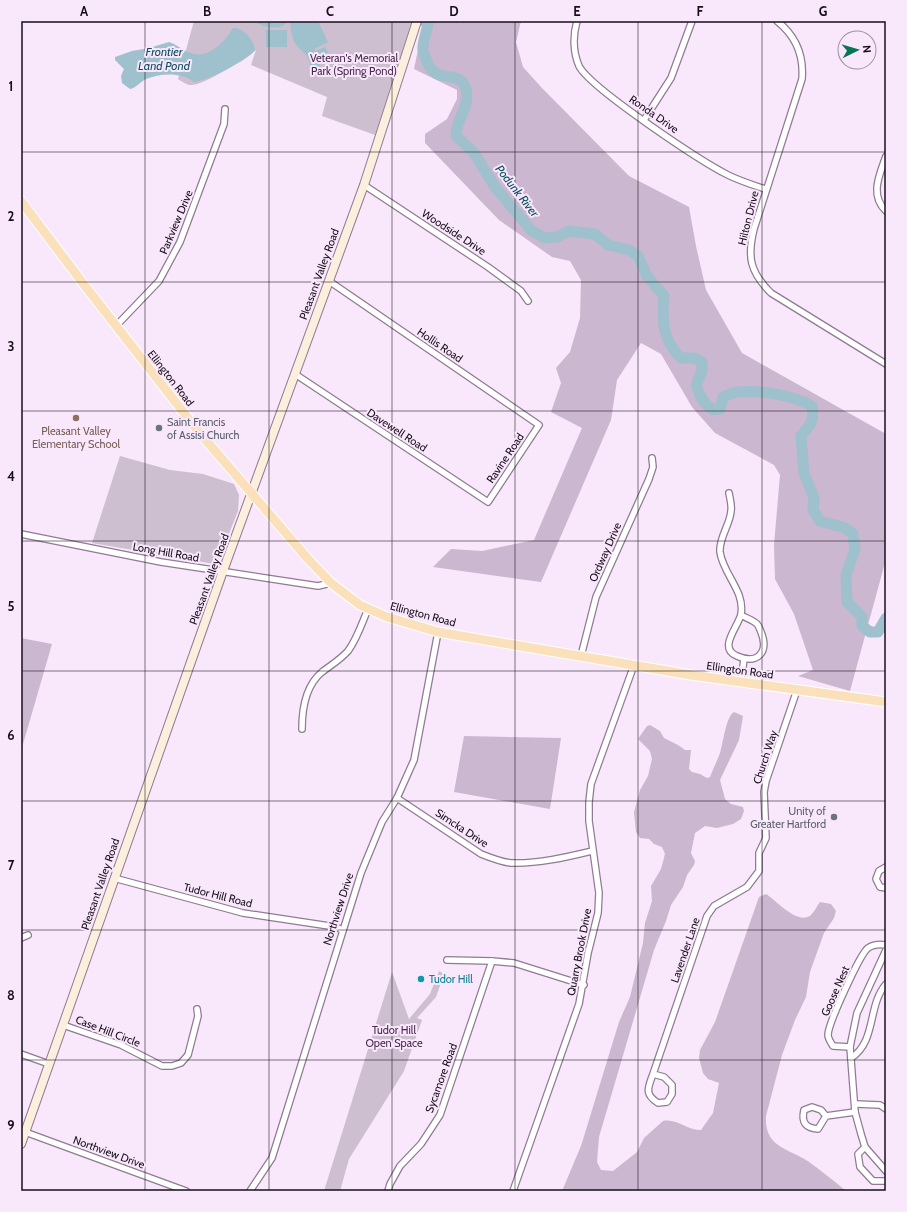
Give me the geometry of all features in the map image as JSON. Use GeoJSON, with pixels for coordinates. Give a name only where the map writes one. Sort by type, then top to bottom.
{"type":"FeatureCollection","features":[{"type":"Feature","properties":{"kind":"main road","name":"Pleasant Valley Road"},"geometry":{"type":"LineString","coordinates":[[21,1144],[223,571],[364,185],[417,22]]}},
{"type":"Feature","properties":{"kind":"main road","name":"Ellington Road"},"geometry":{"type":"LineString","coordinates":[[21,201],[176,404],[251,494],[331,583],[354,601],[368,609],[412,625],[438,632],[742,682],[886,702]]}},
{"type":"Feature","properties":{"kind":"street","name":"Ronda Drive"},"geometry":{"type":"LineString","coordinates":[[577,21],[574,40],[579,66],[601,90],[718,170],[746,183],[765,189]]}},
{"type":"Feature","properties":{"kind":"street"},"geometry":{"type":"LineString","coordinates":[[644,120],[671,78],[692,21]]}},
{"type":"Feature","properties":{"kind":"street","name":"Hilton Drive"},"geometry":{"type":"LineString","coordinates":[[777,21],[787,30],[796,42],[800,53],[803,71],[800,87],[765,189],[750,242],[751,264],[758,279],[781,301],[886,364]]}},
{"type":"Feature","properties":{"kind":"street","name":"Parkview Drive"},"geometry":{"type":"LineString","coordinates":[[116,326],[159,281],[180,242],[224,124],[225,109]]}},
{"type":"Feature","properties":{"kind":"street"},"geometry":{"type":"LineString","coordinates":[[886,156],[876,187],[876,194],[881,205],[886,211]]}},
{"type":"Feature","properties":{"kind":"street","name":"Woodside Drive"},"geometry":{"type":"LineString","coordinates":[[364,185],[488,267],[521,291],[528,300]]}},
{"type":"Feature","properties":{"kind":"street","name":"Hollis Road"},"geometry":{"type":"LineString","coordinates":[[329,281],[539,425]]}},
{"type":"Feature","properties":{"kind":"street","name":"Davewell Road"},"geometry":{"type":"LineString","coordinates":[[295,374],[488,502]]}},
{"type":"Feature","properties":{"kind":"street","name":"Ravine Road"},"geometry":{"type":"LineString","coordinates":[[488,502],[539,425]]}},
{"type":"Feature","properties":{"kind":"street","name":"Ordway Drive"},"geometry":{"type":"LineString","coordinates":[[581,656],[596,597],[649,479],[653,467],[652,458]]}},
{"type":"Feature","properties":{"kind":"street"},"geometry":{"type":"LineString","coordinates":[[729,493],[731,512],[720,550],[726,571],[741,599],[741,615],[730,635],[729,648],[734,655],[744,659],[752,659],[759,656],[763,650],[765,642],[757,625],[741,615]]}},
{"type":"Feature","properties":{"kind":"street","name":"Long Hill Road"},"geometry":{"type":"LineString","coordinates":[[21,534],[155,562],[318,586],[331,583]]}},
{"type":"Feature","properties":{"kind":"street"},"geometry":{"type":"LineString","coordinates":[[302,729],[303,707],[313,683],[319,675],[339,660],[349,649],[368,609]]}},
{"type":"Feature","properties":{"kind":"street","name":"Northview Drive"},"geometry":{"type":"LineString","coordinates":[[250,1191],[272,1158],[342,930],[370,848],[382,822],[397,798],[414,760],[438,632]]}},
{"type":"Feature","properties":{"kind":"street"},"geometry":{"type":"LineString","coordinates":[[742,682],[744,659]]}},
{"type":"Feature","properties":{"kind":"street","name":"Quarry Brook Drive"},"geometry":{"type":"LineString","coordinates":[[513,1191],[580,1004],[588,953],[598,913],[599,893],[592,851],[589,802],[591,784],[634,665]]}},
{"type":"Feature","properties":{"kind":"street","name":"Church Way"},"geometry":{"type":"LineString","coordinates":[[759,853],[766,838],[764,792],[766,781],[797,690]]}},
{"type":"Feature","properties":{"kind":"street","name":"Simcka Drive"},"geometry":{"type":"LineString","coordinates":[[397,798],[481,854],[497,860],[511,863],[530,862],[592,851]]}},
{"type":"Feature","properties":{"kind":"street","name":"Lavender Lane"},"geometry":{"type":"LineString","coordinates":[[653,1074],[664,1077],[672,1085],[672,1094],[667,1102],[658,1103],[650,1098],[648,1090],[653,1074],[707,916],[714,906],[747,887],[756,878],[760,867],[759,853]]}},
{"type":"Feature","properties":{"kind":"street"},"geometry":{"type":"LineString","coordinates":[[886,868],[879,871],[876,879],[880,887],[886,888]]}},
{"type":"Feature","properties":{"kind":"street","name":"Tudor Hill Road"},"geometry":{"type":"LineString","coordinates":[[114,878],[243,913],[336,927],[342,930]]}},
{"type":"Feature","properties":{"kind":"street"},"geometry":{"type":"LineString","coordinates":[[21,938],[28,935]]}},
{"type":"Feature","properties":{"kind":"street","name":"Goose Nest"},"geometry":{"type":"LineString","coordinates":[[850,1047],[833,1046],[828,1036],[831,1024],[852,974],[867,949],[875,944],[886,945]]}},
{"type":"Feature","properties":{"kind":"street"},"geometry":{"type":"LineString","coordinates":[[886,950],[857,1014],[850,1047],[856,1104],[855,1112],[865,1147],[886,1171]]}},
{"type":"Feature","properties":{"kind":"street"},"geometry":{"type":"LineString","coordinates":[[447,960],[514,963],[584,985]]}},
{"type":"Feature","properties":{"kind":"street","name":"Sycamore Road"},"geometry":{"type":"LineString","coordinates":[[388,1191],[390,1184],[400,1166],[421,1144],[440,1115],[492,961]]}},
{"type":"Feature","properties":{"kind":"street"},"geometry":{"type":"LineString","coordinates":[[851,1058],[860,1052],[867,1040],[878,993],[886,984]]}},
{"type":"Feature","properties":{"kind":"street"},"geometry":{"type":"LineString","coordinates":[[868,989],[878,993]]}},
{"type":"Feature","properties":{"kind":"street","name":"Case Hill Circle"},"geometry":{"type":"LineString","coordinates":[[63,1025],[121,1045],[162,1066],[172,1066],[181,1063],[188,1055],[198,1016],[196,1009]]}},
{"type":"Feature","properties":{"kind":"street"},"geometry":{"type":"LineString","coordinates":[[21,1054],[48,1064]]}},
{"type":"Feature","properties":{"kind":"street"},"geometry":{"type":"LineString","coordinates":[[856,1104],[880,1105],[886,1109]]}},
{"type":"Feature","properties":{"kind":"street"},"geometry":{"type":"LineString","coordinates":[[812,1107],[821,1110],[826,1116],[818,1129],[809,1129],[804,1123],[802,1116],[804,1110],[812,1107]]}},
{"type":"Feature","properties":{"kind":"street"},"geometry":{"type":"LineString","coordinates":[[826,1116],[855,1112]]}},
{"type":"Feature","properties":{"kind":"street","name":"Northview Drive"},"geometry":{"type":"LineString","coordinates":[[25,1132],[186,1191]]}},
{"type":"Feature","properties":{"kind":"street"},"geometry":{"type":"LineString","coordinates":[[865,1147],[858,1154],[860,1167],[873,1181],[886,1181]]}},
{"type":"Feature","properties":{"kind":"green space","name":"Veteran's Memorial Park (Spring Pond)"},"geometry":{"type":"Polygon","coordinates":[[[194,21],[412,21],[375,135],[322,116],[327,97],[251,65],[256,50],[204,82],[189,85],[179,80],[178,79],[194,21]]]}},
{"type":"Feature","properties":{"kind":"green space"},"geometry":{"type":"Polygon","coordinates":[[[120,456],[170,470],[203,474],[234,484],[239,495],[238,511],[218,561],[214,564],[92,543],[120,456]]]}},
{"type":"Feature","properties":{"kind":"green space","name":"Tudor Hill Open Space"},"geometry":{"type":"Polygon","coordinates":[[[439,971],[444,974],[436,997],[417,1018],[422,1020],[404,1071],[349,1159],[340,1191],[324,1191],[392,972],[409,1019],[430,994],[439,971]]]}},
{"type":"Feature","properties":{"kind":"shaded area"},"geometry":{"type":"Polygon","coordinates":[[[424,21],[457,21],[460,23],[464,21],[521,21],[516,42],[523,67],[629,176],[689,207],[706,290],[742,353],[886,434],[886,559],[850,691],[798,676],[813,670],[794,614],[775,579],[774,545],[780,475],[774,465],[715,433],[692,407],[661,354],[641,343],[617,380],[611,420],[541,582],[433,567],[451,549],[482,551],[534,540],[582,428],[551,412],[561,383],[556,368],[570,352],[580,318],[581,280],[570,261],[552,257],[499,220],[425,143],[425,134],[447,119],[457,99],[457,90],[414,69],[424,21]]]}},
{"type":"Feature","properties":{"kind":"shaded area"},"geometry":{"type":"Polygon","coordinates":[[[21,638],[52,644],[21,751],[21,638]]]}},
{"type":"Feature","properties":{"kind":"shaded area"},"geometry":{"type":"Polygon","coordinates":[[[734,712],[743,716],[739,740],[720,780],[725,799],[731,804],[743,807],[744,811],[741,819],[733,824],[717,828],[705,826],[695,833],[691,853],[695,861],[694,865],[687,875],[683,887],[671,905],[654,950],[599,1137],[597,1162],[601,1170],[613,1171],[637,1152],[644,1138],[663,1121],[673,1121],[692,1129],[701,1130],[713,1113],[719,1083],[708,1079],[703,1073],[699,1058],[700,1050],[715,1022],[759,897],[766,894],[787,911],[800,917],[806,918],[811,915],[820,902],[831,904],[836,911],[834,918],[824,933],[810,972],[806,997],[795,1020],[782,1055],[766,1116],[766,1127],[773,1141],[779,1146],[809,1162],[846,1191],[562,1191],[581,1146],[619,1022],[630,997],[643,943],[645,923],[652,901],[651,886],[661,869],[665,854],[662,847],[654,844],[649,839],[640,838],[636,832],[634,812],[640,790],[648,776],[652,759],[650,751],[638,739],[647,726],[650,725],[660,731],[664,738],[685,750],[691,750],[689,769],[692,772],[707,778],[710,777],[719,756],[727,724],[734,712]]]}},
{"type":"Feature","properties":{"kind":"shaded area"},"geometry":{"type":"Polygon","coordinates":[[[464,736],[561,738],[550,809],[454,792],[464,736]]]}},
{"type":"Feature","properties":{"kind":"water"},"geometry":{"type":"Polygon","coordinates":[[[253,21],[288,21],[281,26],[266,27],[253,21]]]}},
{"type":"Feature","properties":{"kind":"water"},"geometry":{"type":"Polygon","coordinates":[[[290,21],[318,21],[328,42],[314,49],[315,51],[325,47],[328,52],[321,60],[319,67],[310,66],[307,56],[295,43],[290,21]]]}},
{"type":"Feature","properties":{"kind":"water","name":"Frontier Land Pond"},"geometry":{"type":"Polygon","coordinates":[[[233,28],[241,30],[250,38],[253,42],[255,50],[245,59],[227,69],[200,81],[194,82],[183,76],[171,74],[146,79],[130,89],[122,83],[121,76],[124,69],[115,60],[115,57],[132,51],[169,42],[188,52],[202,54],[220,45],[233,28]]]}},
{"type":"Feature","properties":{"kind":"water"},"geometry":{"type":"Polygon","coordinates":[[[266,30],[287,30],[287,47],[266,47],[266,30]]]}},
{"type":"Feature","properties":{"kind":"waterway","name":"Podunk River"},"geometry":{"type":"LineString","coordinates":[[424,21],[428,23],[423,44],[423,51],[427,62],[437,74],[458,79],[463,83],[466,89],[467,95],[465,107],[456,130],[456,136],[474,153],[495,187],[531,230],[545,238],[557,237],[569,231],[595,234],[608,245],[629,250],[638,256],[647,276],[664,296],[663,321],[670,344],[681,358],[694,358],[702,362],[702,371],[696,385],[700,396],[707,405],[713,410],[720,409],[723,397],[734,392],[756,392],[786,396],[812,406],[813,415],[811,422],[801,436],[804,473],[814,498],[813,510],[820,521],[845,528],[853,534],[855,549],[846,575],[847,602],[862,617],[862,626],[870,632],[878,632],[886,618]]}},
{"type":"Feature","properties":{"kind":"place","name":"Pleasant Valley Elementary School"},"geometry":{"type":"Point","coordinates":[76,418]}},
{"type":"Feature","properties":{"kind":"place","name":"Saint Francis of Assisi Church"},"geometry":{"type":"Point","coordinates":[159,428]}},
{"type":"Feature","properties":{"kind":"place","name":"Unity of Greater Hartford"},"geometry":{"type":"Point","coordinates":[834,817]}},
{"type":"Feature","properties":{"kind":"place","name":"Tudor Hill"},"geometry":{"type":"Point","coordinates":[421,979]}}]}
